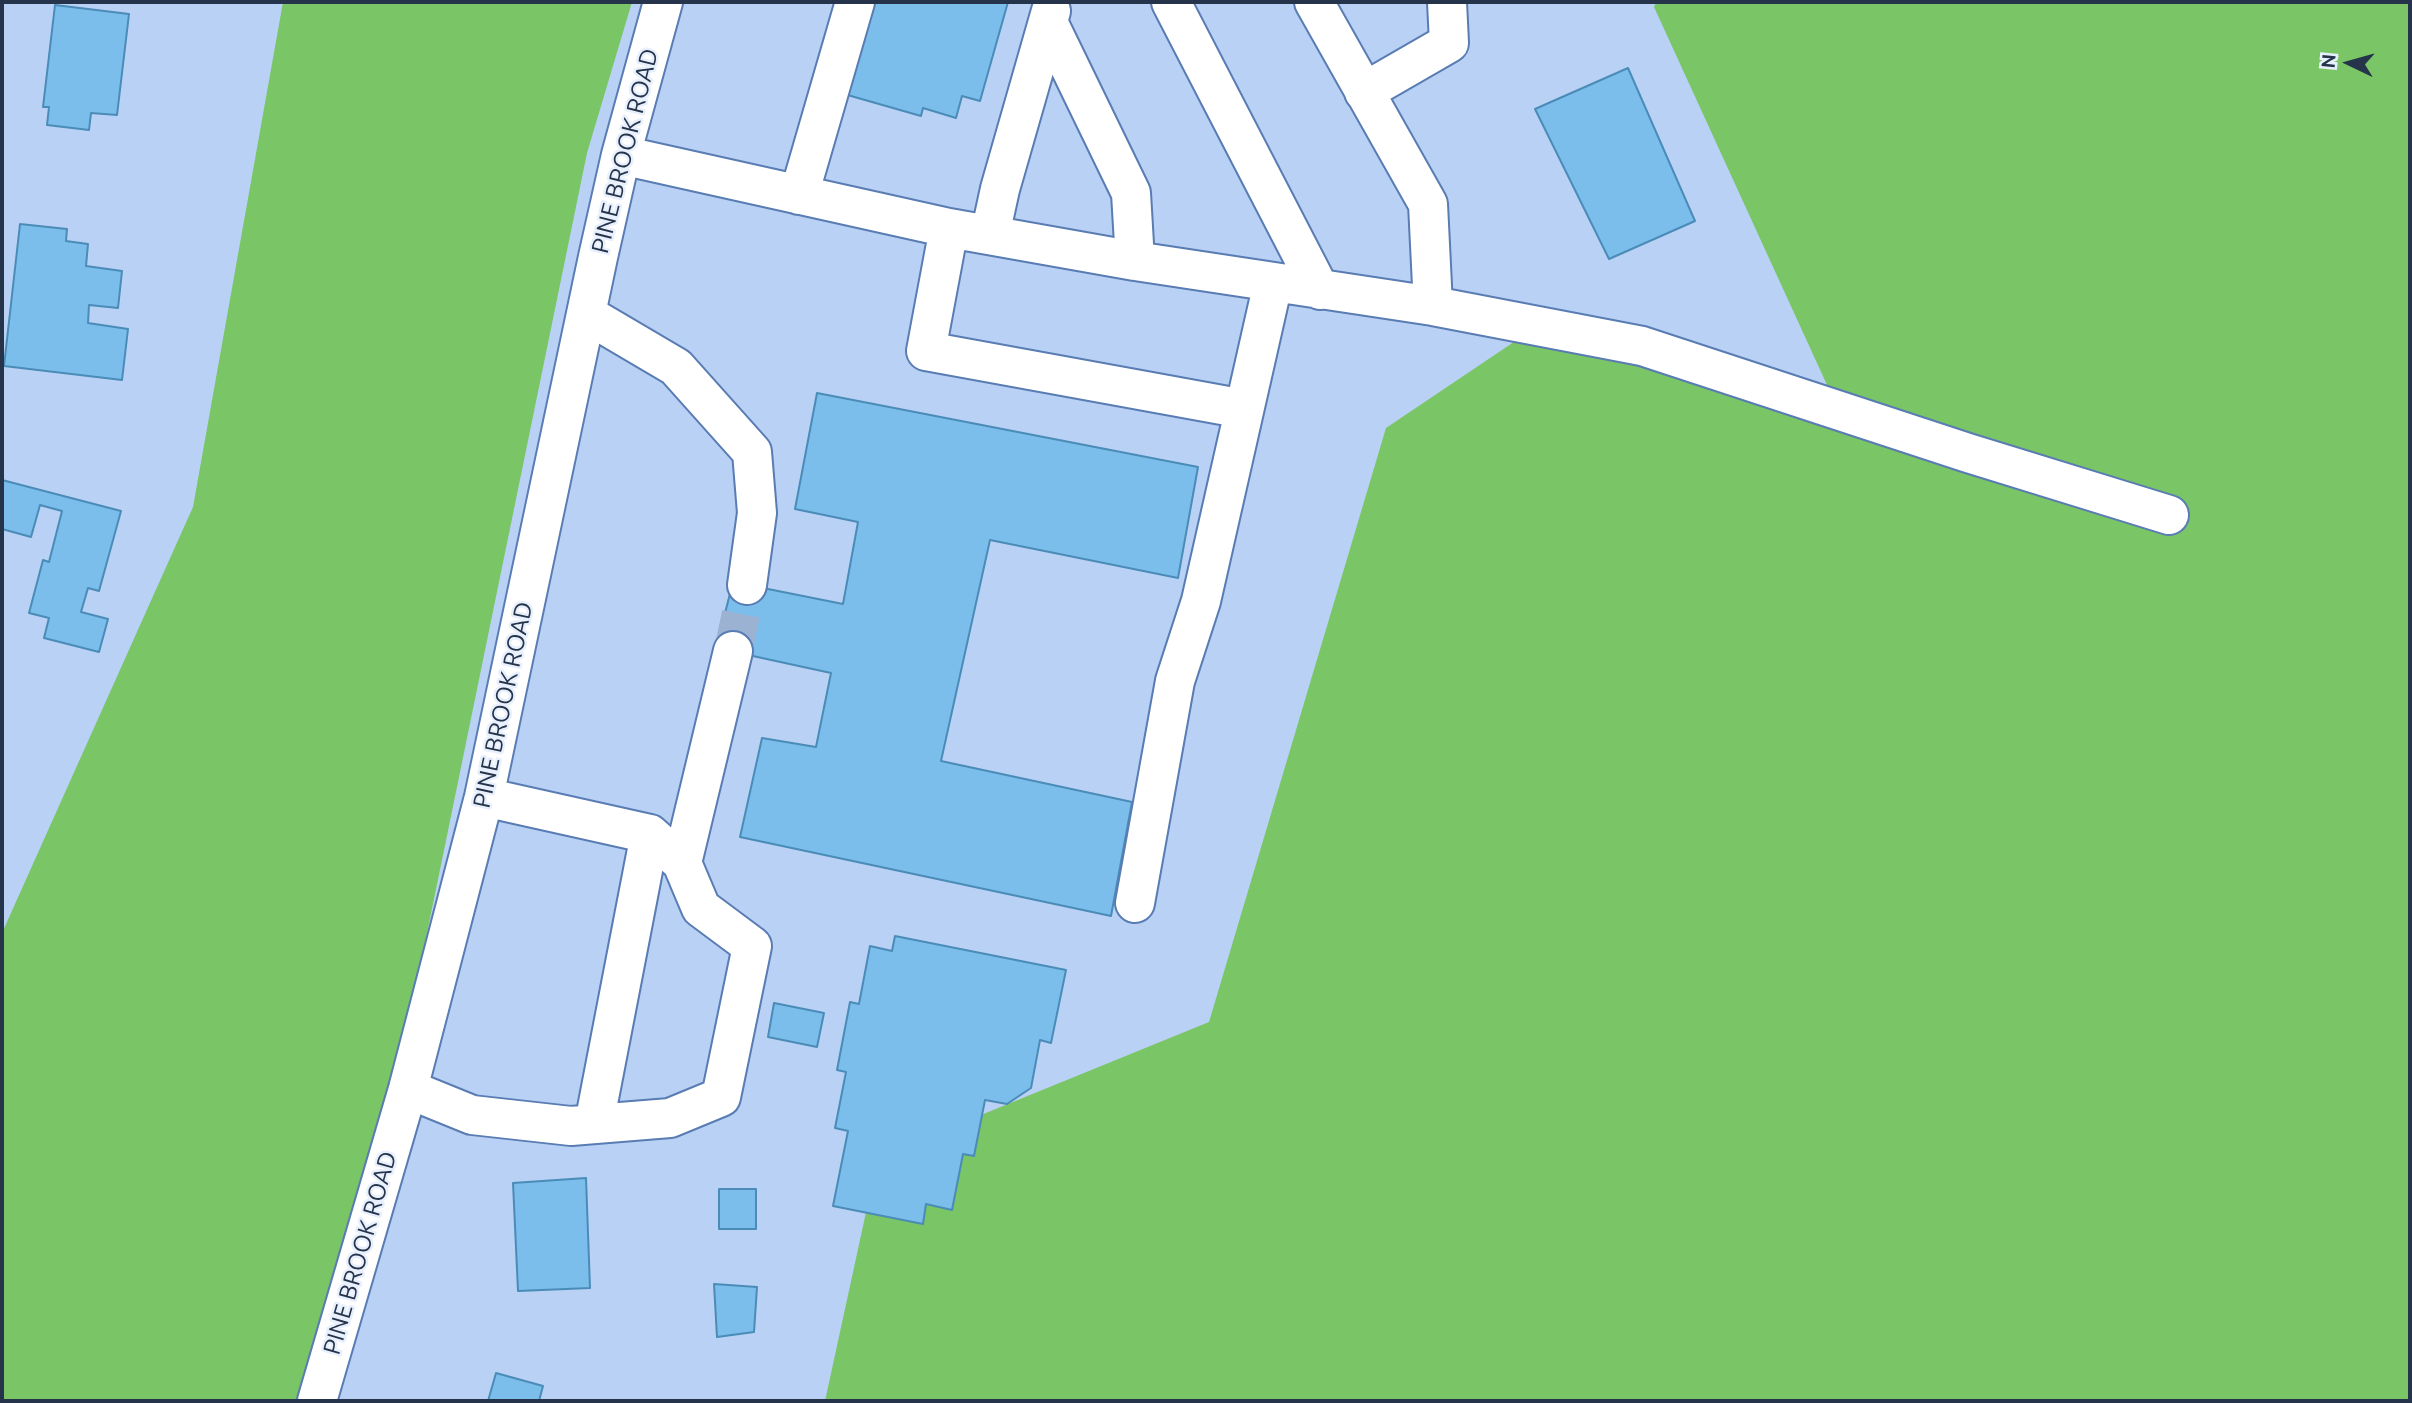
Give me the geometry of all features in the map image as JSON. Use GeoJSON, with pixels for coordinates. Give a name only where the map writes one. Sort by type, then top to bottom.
{"type":"FeatureCollection","features":[{"type":"Feature","properties":{"kind":"street","name":"PINE BROOK ROAD"},"geometry":{"type":"LineString","coordinates":[[317,1401],[408,1089],[484,797],[621,155],[663,2]]}},
{"type":"Feature","properties":{"kind":"street"},"geometry":{"type":"LineString","coordinates":[[799,195],[855,2]]}},
{"type":"Feature","properties":{"kind":"street"},"geometry":{"type":"LineString","coordinates":[[1171,2],[1320,290]]}},
{"type":"Feature","properties":{"kind":"street"},"geometry":{"type":"LineString","coordinates":[[1314,2],[1428,204],[1433,306]]}},
{"type":"Feature","properties":{"kind":"street"},"geometry":{"type":"LineString","coordinates":[[1364,92],[1450,43],[1447,2]]}},
{"type":"Feature","properties":{"kind":"street"},"geometry":{"type":"LineString","coordinates":[[990,235],[999,189],[1051,12]]}},
{"type":"Feature","properties":{"kind":"street"},"geometry":{"type":"LineString","coordinates":[[1051,12],[1131,193],[1135,261]]}},
{"type":"Feature","properties":{"kind":"street"},"geometry":{"type":"LineString","coordinates":[[621,155],[949,228],[1135,261],[1433,306],[1642,346],[1955,449],[2169,515]]}},
{"type":"Feature","properties":{"kind":"street"},"geometry":{"type":"LineString","coordinates":[[949,228],[926,351],[1244,409]]}},
{"type":"Feature","properties":{"kind":"street"},"geometry":{"type":"LineString","coordinates":[[1135,903],[1175,681],[1201,601],[1273,283]]}},
{"type":"Feature","properties":{"kind":"street"},"geometry":{"type":"LineString","coordinates":[[586,314],[676,367],[752,452],[757,513],[747,584]]}},
{"type":"Feature","properties":{"kind":"street"},"geometry":{"type":"LineString","coordinates":[[682,863],[733,651]]}},
{"type":"Feature","properties":{"kind":"street"},"geometry":{"type":"LineString","coordinates":[[408,1089],[472,1115],[571,1126],[670,1118],[721,1097],[752,946],[701,908],[682,863],[650,834],[484,797]]}},
{"type":"Feature","properties":{"kind":"street"},"geometry":{"type":"LineString","coordinates":[[594,1124],[650,834]]}},
{"type":"Feature","properties":{"kind":"green space"},"geometry":{"type":"Polygon","coordinates":[[[283,2],[632,2],[587,153],[331,1401],[2,1401],[2,933],[193,507],[283,2]]]}},
{"type":"Feature","properties":{"kind":"green space"},"geometry":{"type":"Polygon","coordinates":[[[1656,2],[2410,2],[2410,1401],[825,1401],[878,1157],[1209,1022],[1386,428],[1557,313],[1833,398],[1654,7],[1656,2]]]}},
{"type":"Feature","properties":{"kind":"building"},"geometry":{"type":"Polygon","coordinates":[[[870,2],[1008,2],[980,101],[962,96],[956,118],[923,108],[921,116],[844,94],[870,2]]]}},
{"type":"Feature","properties":{"kind":"building"},"geometry":{"type":"Polygon","coordinates":[[[55,5],[129,14],[117,115],[91,113],[89,130],[47,125],[49,107],[43,107],[55,5]]]}},
{"type":"Feature","properties":{"kind":"building"},"geometry":{"type":"Polygon","coordinates":[[[1628,68],[1695,221],[1609,259],[1535,109],[1628,68]]]}},
{"type":"Feature","properties":{"kind":"building"},"geometry":{"type":"Polygon","coordinates":[[[20,224],[67,229],[66,241],[88,244],[86,266],[122,271],[118,308],[89,305],[88,323],[128,329],[122,380],[4,366],[20,224]]]}},
{"type":"Feature","properties":{"kind":"building"},"geometry":{"type":"Polygon","coordinates":[[[817,393],[1198,467],[1178,578],[990,540],[941,761],[1132,802],[1111,916],[740,837],[762,738],[816,747],[831,673],[716,648],[733,582],[843,604],[858,522],[795,509],[817,393]]]}},
{"type":"Feature","properties":{"kind":"building"},"geometry":{"type":"Polygon","coordinates":[[[2,480],[121,511],[99,591],[88,588],[81,612],[108,619],[99,652],[44,638],[49,618],[29,613],[43,560],[49,562],[62,511],[40,505],[31,537],[2,529],[2,480]]]}},
{"type":"Feature","properties":{"kind":"building"},"geometry":{"type":"Polygon","coordinates":[[[895,936],[1066,970],[1051,1043],[1040,1040],[1031,1088],[1007,1104],[985,1100],[974,1156],[963,1154],[952,1210],[926,1204],[923,1224],[833,1206],[848,1131],[835,1128],[846,1072],[837,1070],[850,1002],[859,1004],[870,946],[892,951],[895,936]]]}},
{"type":"Feature","properties":{"kind":"building"},"geometry":{"type":"Polygon","coordinates":[[[774,1003],[824,1013],[817,1047],[768,1037],[774,1003]]]}},
{"type":"Feature","properties":{"kind":"building"},"geometry":{"type":"Polygon","coordinates":[[[586,1178],[590,1288],[518,1291],[513,1183],[586,1178]]]}},
{"type":"Feature","properties":{"kind":"building"},"geometry":{"type":"Polygon","coordinates":[[[719,1189],[756,1189],[756,1229],[719,1229],[719,1189]]]}},
{"type":"Feature","properties":{"kind":"building"},"geometry":{"type":"Polygon","coordinates":[[[714,1284],[757,1287],[754,1332],[717,1337],[714,1284]]]}},
{"type":"Feature","properties":{"kind":"building"},"geometry":{"type":"Polygon","coordinates":[[[496,1373],[543,1386],[539,1401],[488,1401],[496,1373]]]}},
{"type":"Feature","properties":{"kind":"tunnel"},"geometry":{"type":"LineString","coordinates":[[733,651],[747,585]]}}]}
